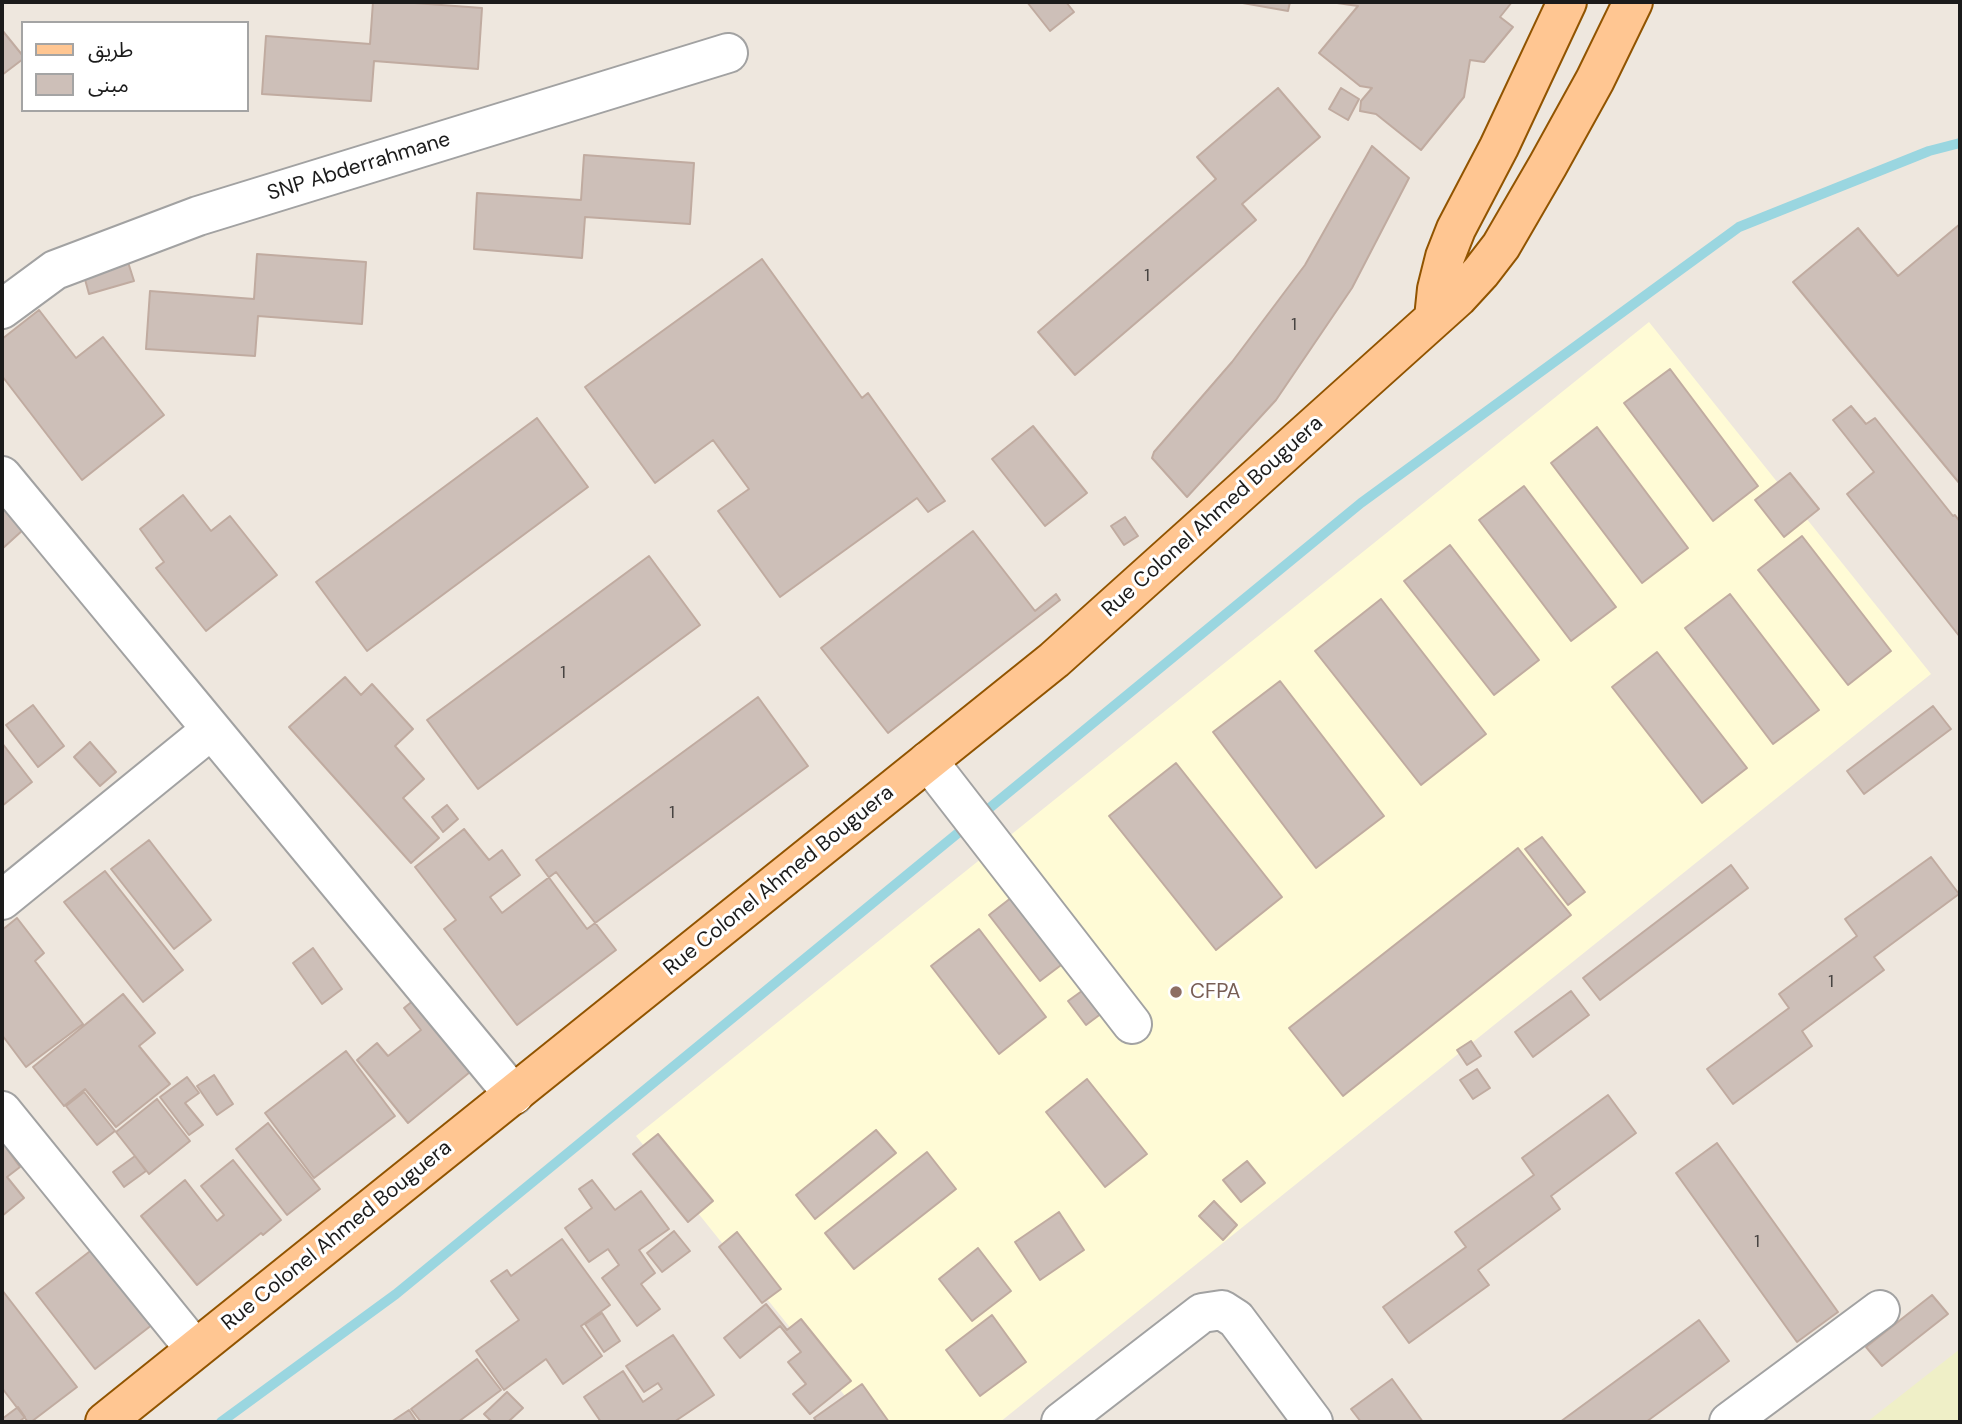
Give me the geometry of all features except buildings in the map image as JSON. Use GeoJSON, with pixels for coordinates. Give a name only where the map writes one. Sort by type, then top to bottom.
{"type":"FeatureCollection","features":[{"type":"Feature","properties":{"kind":"main road"},"geometry":{"type":"LineString","coordinates":[[1434,318],[1437,289],[1456,229],[1499,147],[1567,2]]}},
{"type":"Feature","properties":{"kind":"main road","name":"Rue Colonel Ahmed Bouguera"},"geometry":{"type":"LineString","coordinates":[[105,1422],[1054,660],[1466,289],[1501,246],[1595,80],[1633,2]]}},
{"type":"Feature","properties":{"kind":"street","name":"SNP Abderrahmane"},"geometry":{"type":"LineString","coordinates":[[2,309],[55,270],[198,216],[728,53]]}},
{"type":"Feature","properties":{"kind":"street"},"geometry":{"type":"LineString","coordinates":[[2,476],[514,1095]]}},
{"type":"Feature","properties":{"kind":"street"},"geometry":{"type":"LineString","coordinates":[[2,900],[211,730]]}},
{"type":"Feature","properties":{"kind":"street"},"geometry":{"type":"LineString","coordinates":[[928,761],[1132,1024]]}},
{"type":"Feature","properties":{"kind":"street"},"geometry":{"type":"LineString","coordinates":[[2,1111],[195,1349]]}},
{"type":"Feature","properties":{"kind":"street"},"geometry":{"type":"LineString","coordinates":[[1061,1422],[1202,1313],[1222,1310],[1236,1319],[1312,1422]]}},
{"type":"Feature","properties":{"kind":"street"},"geometry":{"type":"LineString","coordinates":[[1729,1422],[1880,1310]]}},
{"type":"Feature","properties":{"kind":"shaded area","name":"CFPA"},"geometry":{"type":"Polygon","coordinates":[[[1649,322],[1931,674],[1000,1422],[866,1422],[636,1136],[1649,322]]]}},
{"type":"Feature","properties":{"kind":"green space"},"geometry":{"type":"Polygon","coordinates":[[[1960,1349],[1960,1422],[1867,1422],[1960,1349]]]}},
{"type":"Feature","properties":{"kind":"waterway"},"geometry":{"type":"LineString","coordinates":[[981,815],[1361,503],[1739,227],[1929,151],[1960,143]]}},
{"type":"Feature","properties":{"kind":"waterway"},"geometry":{"type":"LineString","coordinates":[[221,1422],[396,1294],[969,824]]}},
{"type":"Feature","properties":{"kind":"place","name":"CFPA"},"geometry":{"type":"Point","coordinates":[1176,992]}}]}
